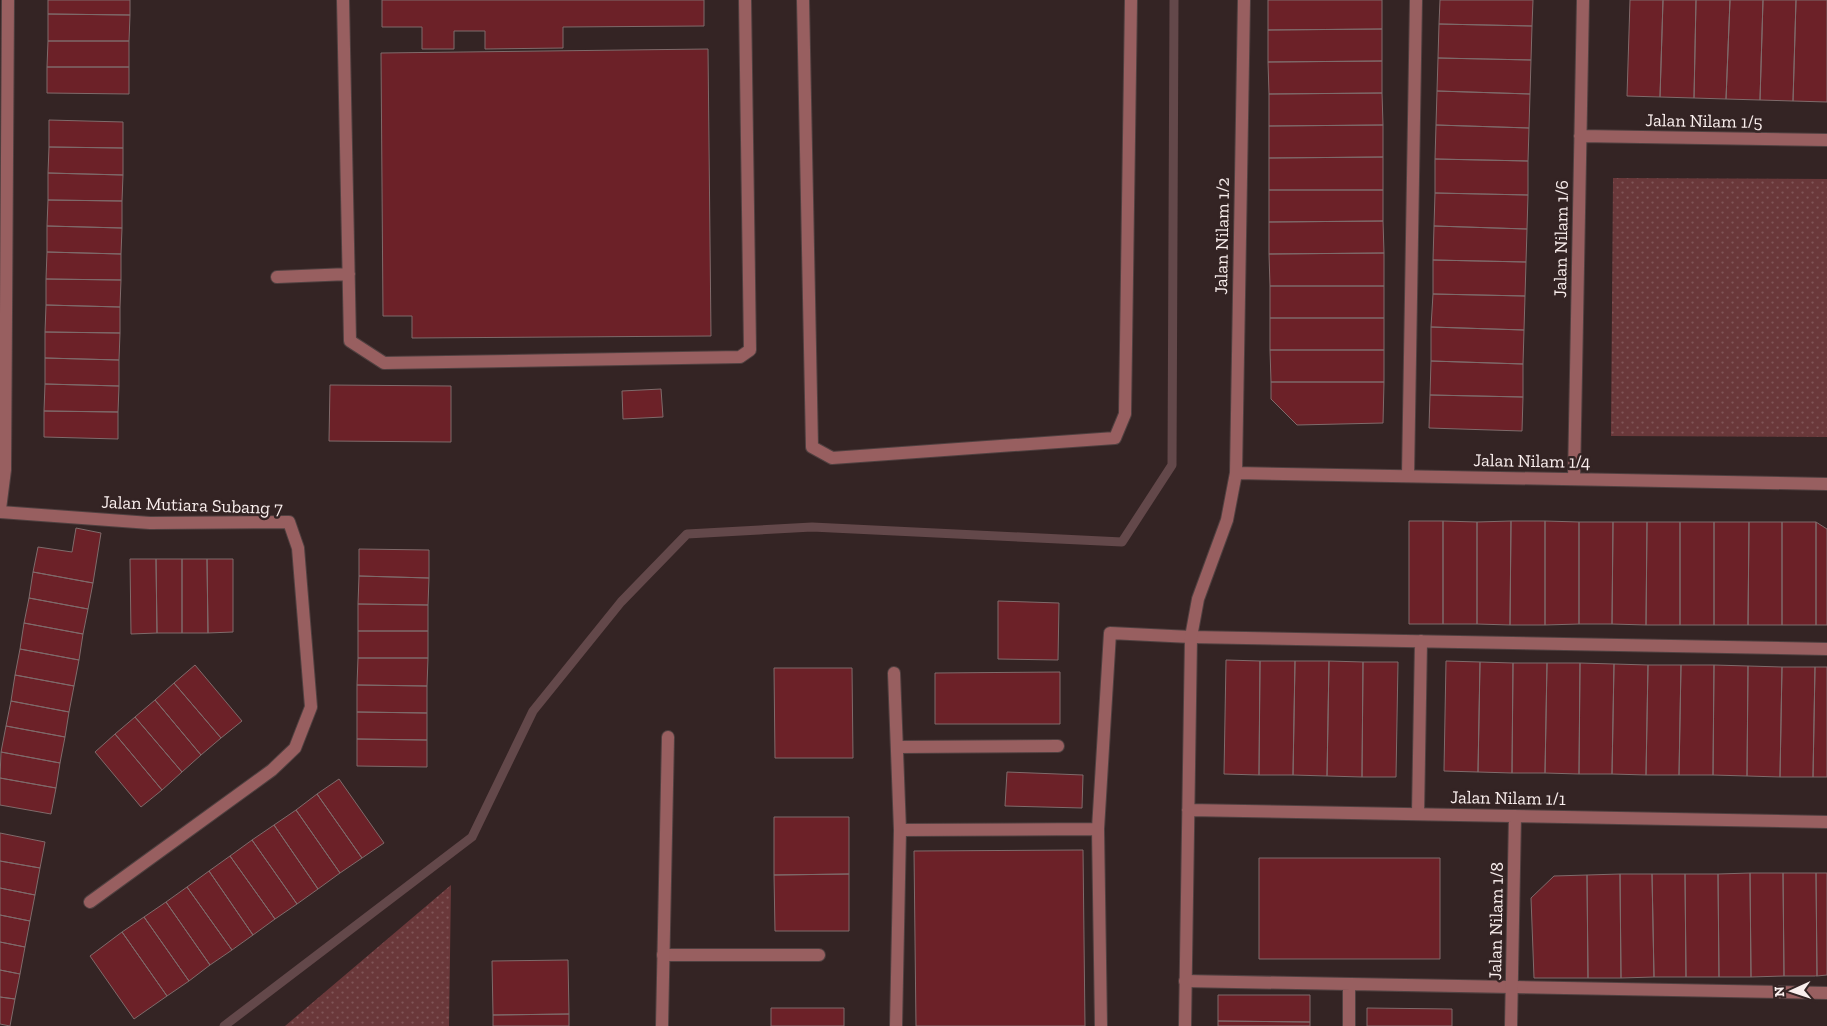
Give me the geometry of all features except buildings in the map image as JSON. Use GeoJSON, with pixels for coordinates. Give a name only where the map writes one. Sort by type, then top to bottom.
{"type":"FeatureCollection","features":[{"type":"Feature","properties":{"kind":"street"},"geometry":{"type":"LineString","coordinates":[[0,511],[8,0]]}},
{"type":"Feature","properties":{"kind":"street"},"geometry":{"type":"LineString","coordinates":[[343,0],[350,341],[384,363],[740,357],[750,350],[746,0]]}},
{"type":"Feature","properties":{"kind":"street"},"geometry":{"type":"LineString","coordinates":[[803,0],[812,448],[832,458],[1115,438],[1125,414],[1131,0]]}},
{"type":"Feature","properties":{"kind":"street","name":"Jalan Nilam 1/2"},"geometry":{"type":"LineString","coordinates":[[1185,1026],[1191,637],[1198,599],[1227,520],[1236,473],[1244,0]]}},
{"type":"Feature","properties":{"kind":"street"},"geometry":{"type":"LineString","coordinates":[[1408,476],[1416,0]]}},
{"type":"Feature","properties":{"kind":"street","name":"Jalan Nilam 1/6"},"geometry":{"type":"LineString","coordinates":[[1574,479],[1582,0]]}},
{"type":"Feature","properties":{"kind":"street","name":"Jalan Nilam 1/5"},"geometry":{"type":"LineString","coordinates":[[1580,136],[1827,140]]}},
{"type":"Feature","properties":{"kind":"street"},"geometry":{"type":"LineString","coordinates":[[277,278],[349,274]]}},
{"type":"Feature","properties":{"kind":"street","name":"Jalan Nilam 1/4"},"geometry":{"type":"LineString","coordinates":[[1236,473],[1827,484]]}},
{"type":"Feature","properties":{"kind":"street","name":"Jalan Mutiara Subang 7"},"geometry":{"type":"LineString","coordinates":[[0,511],[150,523],[289,522],[298,548],[311,707],[295,748],[272,770],[90,902]]}},
{"type":"Feature","properties":{"kind":"street"},"geometry":{"type":"LineString","coordinates":[[1101,1026],[1098,829],[1110,633],[1191,637],[1827,649]]}},
{"type":"Feature","properties":{"kind":"street"},"geometry":{"type":"LineString","coordinates":[[1418,814],[1421,641]]}},
{"type":"Feature","properties":{"kind":"street"},"geometry":{"type":"LineString","coordinates":[[894,673],[900,830],[896,1026]]}},
{"type":"Feature","properties":{"kind":"street"},"geometry":{"type":"LineString","coordinates":[[662,1026],[668,737]]}},
{"type":"Feature","properties":{"kind":"street"},"geometry":{"type":"LineString","coordinates":[[897,747],[1058,746]]}},
{"type":"Feature","properties":{"kind":"street","name":"Jalan Nilam 1/1"},"geometry":{"type":"LineString","coordinates":[[1188,810],[1827,822]]}},
{"type":"Feature","properties":{"kind":"street","name":"Jalan Nilam 1/8"},"geometry":{"type":"LineString","coordinates":[[1511,1026],[1515,816]]}},
{"type":"Feature","properties":{"kind":"street"},"geometry":{"type":"LineString","coordinates":[[900,830],[1098,829]]}},
{"type":"Feature","properties":{"kind":"street"},"geometry":{"type":"LineString","coordinates":[[663,955],[819,954]]}},
{"type":"Feature","properties":{"kind":"street"},"geometry":{"type":"LineString","coordinates":[[1185,980],[1827,992]]}},
{"type":"Feature","properties":{"kind":"street"},"geometry":{"type":"LineString","coordinates":[[1349,984],[1349,1026]]}},
{"type":"Feature","properties":{"kind":"shaded area"},"geometry":{"type":"Polygon","coordinates":[[[1613,178],[1827,179],[1827,437],[1611,436],[1613,178]]]}},
{"type":"Feature","properties":{"kind":"shaded area"},"geometry":{"type":"Polygon","coordinates":[[[451,885],[449,1026],[285,1026],[451,885]]]}},
{"type":"Feature","properties":{"kind":"waterway"},"geometry":{"type":"LineString","coordinates":[[224,1026],[472,837],[533,711],[621,602],[687,534],[812,527],[1122,542],[1172,465],[1174,0]]}}]}
